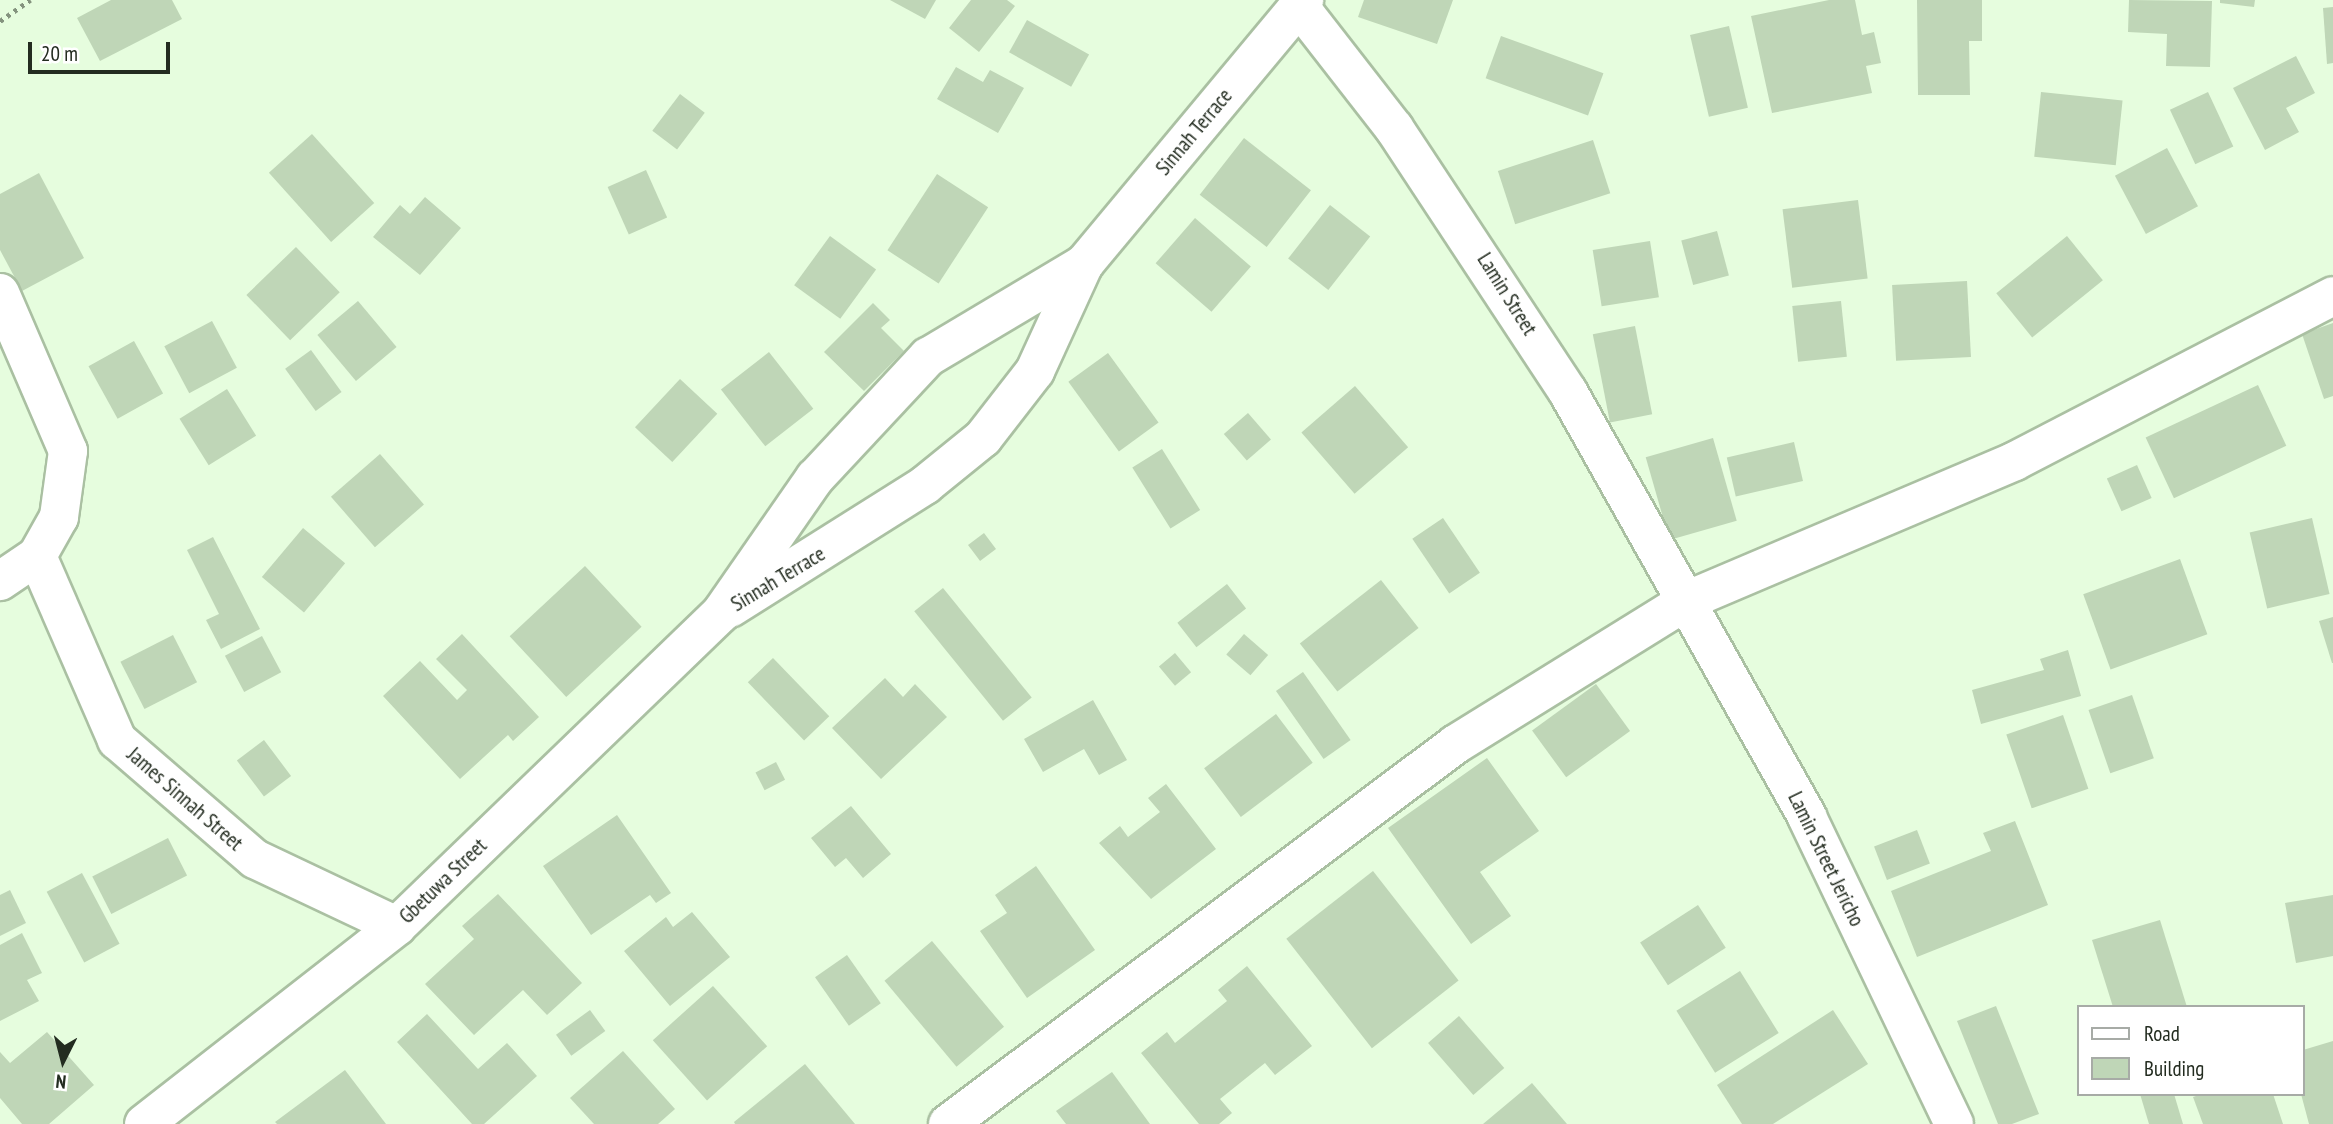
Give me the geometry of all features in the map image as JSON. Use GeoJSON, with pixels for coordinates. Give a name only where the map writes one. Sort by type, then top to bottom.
{"type":"FeatureCollection","features":[{"type":"Feature","properties":{"kind":"street","name":"Sinnah Terrace"},"geometry":{"type":"LineString","coordinates":[[721,613],[925,485],[983,438],[1035,371],[1084,264],[1302,3]]}},
{"type":"Feature","properties":{"kind":"street","name":"Lamin Street"},"geometry":{"type":"LineString","coordinates":[[1302,3],[1485,259],[1688,600]]}},
{"type":"Feature","properties":{"kind":"street","name":"Sinnah Terrace"},"geometry":{"type":"LineString","coordinates":[[721,613],[815,478],[928,357],[1084,264]]}},
{"type":"Feature","properties":{"kind":"street"},"geometry":{"type":"LineString","coordinates":[[0,293],[68,451],[59,517],[37,556],[0,581]]}},
{"type":"Feature","properties":{"kind":"street"},"geometry":{"type":"LineString","coordinates":[[948,1124],[1456,744],[1688,600],[2015,461],[2333,296]]}},
{"type":"Feature","properties":{"kind":"street","name":"James Sinnah Street"},"geometry":{"type":"LineString","coordinates":[[37,556],[117,740],[255,859],[397,926]]}},
{"type":"Feature","properties":{"kind":"street","name":"Lamin Street Jericho"},"geometry":{"type":"LineString","coordinates":[[1688,600],[1807,817],[1954,1124]]}},
{"type":"Feature","properties":{"kind":"street","name":"Gbetuwa Street"},"geometry":{"type":"LineString","coordinates":[[144,1124],[397,926],[721,613]]}},
{"type":"Feature","properties":{"kind":"path"},"geometry":{"type":"LineString","coordinates":[[0,21],[30,0]]}},
{"type":"Feature","properties":{"kind":"building"},"geometry":{"type":"Polygon","coordinates":[[[111,0],[172,0],[182,19],[100,61],[77,18],[111,0]]]}},
{"type":"Feature","properties":{"kind":"building"},"geometry":{"type":"Polygon","coordinates":[[[890,0],[936,0],[925,19],[890,0]]]}},
{"type":"Feature","properties":{"kind":"building"},"geometry":{"type":"Polygon","coordinates":[[[971,0],[1007,0],[1015,6],[979,52],[949,28],[971,0]]]}},
{"type":"Feature","properties":{"kind":"building"},"geometry":{"type":"Polygon","coordinates":[[[1364,0],[1453,0],[1437,44],[1358,17],[1364,0]]]}},
{"type":"Feature","properties":{"kind":"building"},"geometry":{"type":"Polygon","coordinates":[[[1829,0],[1855,0],[1862,35],[1874,32],[1881,63],[1866,66],[1872,93],[1772,113],[1751,16],[1829,0]]]}},
{"type":"Feature","properties":{"kind":"building"},"geometry":{"type":"Polygon","coordinates":[[[1917,0],[1982,0],[1982,41],[1969,41],[1970,95],[1918,95],[1917,0]]]}},
{"type":"Feature","properties":{"kind":"building"},"geometry":{"type":"Polygon","coordinates":[[[2129,0],[2212,1],[2210,67],[2166,66],[2167,34],[2128,32],[2129,0]]]}},
{"type":"Feature","properties":{"kind":"building"},"geometry":{"type":"Polygon","coordinates":[[[2220,0],[2255,0],[2254,7],[2220,3],[2220,0]]]}},
{"type":"Feature","properties":{"kind":"building"},"geometry":{"type":"Polygon","coordinates":[[[2333,7],[2333,63],[2327,64],[2323,8],[2333,7]]]}},
{"type":"Feature","properties":{"kind":"building"},"geometry":{"type":"Polygon","coordinates":[[[1027,20],[1089,54],[1071,87],[1009,52],[1027,20]]]}},
{"type":"Feature","properties":{"kind":"building"},"geometry":{"type":"Polygon","coordinates":[[[1729,26],[1748,108],[1709,117],[1690,35],[1729,26]]]}},
{"type":"Feature","properties":{"kind":"building"},"geometry":{"type":"Polygon","coordinates":[[[1501,36],[1603,73],[1588,116],[1486,78],[1501,36]]]}},
{"type":"Feature","properties":{"kind":"building"},"geometry":{"type":"Polygon","coordinates":[[[2296,56],[2315,93],[2286,108],[2299,132],[2265,150],[2233,88],[2296,56]]]}},
{"type":"Feature","properties":{"kind":"building"},"geometry":{"type":"Polygon","coordinates":[[[956,67],[983,82],[990,70],[1024,88],[998,133],[937,99],[956,67]]]}},
{"type":"Feature","properties":{"kind":"building"},"geometry":{"type":"Polygon","coordinates":[[[2041,92],[2123,101],[2116,165],[2034,157],[2041,92]]]}},
{"type":"Feature","properties":{"kind":"building"},"geometry":{"type":"Polygon","coordinates":[[[2208,92],[2233,146],[2195,164],[2170,110],[2208,92]]]}},
{"type":"Feature","properties":{"kind":"building"},"geometry":{"type":"Polygon","coordinates":[[[680,94],[705,113],[677,149],[652,131],[680,94]]]}},
{"type":"Feature","properties":{"kind":"building"},"geometry":{"type":"Polygon","coordinates":[[[312,134],[374,203],[331,242],[269,173],[312,134]]]}},
{"type":"Feature","properties":{"kind":"building"},"geometry":{"type":"Polygon","coordinates":[[[1244,138],[1311,190],[1267,247],[1200,195],[1244,138]]]}},
{"type":"Feature","properties":{"kind":"building"},"geometry":{"type":"Polygon","coordinates":[[[1593,140],[1610,193],[1515,224],[1498,171],[1593,140]]]}},
{"type":"Feature","properties":{"kind":"building"},"geometry":{"type":"Polygon","coordinates":[[[2167,148],[2198,206],[2146,234],[2115,176],[2167,148]]]}},
{"type":"Feature","properties":{"kind":"building"},"geometry":{"type":"Polygon","coordinates":[[[646,170],[667,218],[629,235],[608,187],[646,170]]]}},
{"type":"Feature","properties":{"kind":"building"},"geometry":{"type":"Polygon","coordinates":[[[39,173],[84,258],[22,291],[0,250],[0,194],[39,173]]]}},
{"type":"Feature","properties":{"kind":"building"},"geometry":{"type":"Polygon","coordinates":[[[937,174],[988,207],[939,284],[887,250],[937,174]]]}},
{"type":"Feature","properties":{"kind":"building"},"geometry":{"type":"Polygon","coordinates":[[[425,197],[461,228],[420,275],[373,237],[400,205],[410,214],[425,197]]]}},
{"type":"Feature","properties":{"kind":"building"},"geometry":{"type":"Polygon","coordinates":[[[1858,200],[1868,278],[1792,288],[1783,209],[1858,200]]]}},
{"type":"Feature","properties":{"kind":"building"},"geometry":{"type":"Polygon","coordinates":[[[1330,205],[1370,236],[1328,290],[1288,259],[1330,205]]]}},
{"type":"Feature","properties":{"kind":"building"},"geometry":{"type":"Polygon","coordinates":[[[1195,218],[1251,267],[1211,312],[1156,263],[1195,218]]]}},
{"type":"Feature","properties":{"kind":"building"},"geometry":{"type":"Polygon","coordinates":[[[1717,231],[1729,275],[1693,285],[1681,241],[1717,231]]]}},
{"type":"Feature","properties":{"kind":"building"},"geometry":{"type":"Polygon","coordinates":[[[830,236],[876,270],[840,319],[794,285],[830,236]]]}},
{"type":"Feature","properties":{"kind":"building"},"geometry":{"type":"Polygon","coordinates":[[[2067,236],[2103,280],[2032,338],[1996,293],[2067,236]]]}},
{"type":"Feature","properties":{"kind":"building"},"geometry":{"type":"Polygon","coordinates":[[[1650,241],[1659,297],[1602,306],[1593,250],[1650,241]]]}},
{"type":"Feature","properties":{"kind":"building"},"geometry":{"type":"Polygon","coordinates":[[[296,247],[340,292],[290,340],[246,295],[296,247]]]}},
{"type":"Feature","properties":{"kind":"building"},"geometry":{"type":"Polygon","coordinates":[[[1967,281],[1971,357],[1896,361],[1892,285],[1967,281]]]}},
{"type":"Feature","properties":{"kind":"building"},"geometry":{"type":"Polygon","coordinates":[[[358,301],[397,347],[356,381],[317,335],[358,301]]]}},
{"type":"Feature","properties":{"kind":"building"},"geometry":{"type":"Polygon","coordinates":[[[1841,301],[1847,357],[1798,362],[1792,306],[1841,301]]]}},
{"type":"Feature","properties":{"kind":"building"},"geometry":{"type":"Polygon","coordinates":[[[873,303],[890,320],[881,328],[904,351],[864,391],[824,352],[873,303]]]}},
{"type":"Feature","properties":{"kind":"building"},"geometry":{"type":"Polygon","coordinates":[[[212,321],[237,368],[189,393],[164,346],[212,321]]]}},
{"type":"Feature","properties":{"kind":"building"},"geometry":{"type":"Polygon","coordinates":[[[2333,323],[2333,396],[2324,399],[2302,334],[2333,323]]]}},
{"type":"Feature","properties":{"kind":"building"},"geometry":{"type":"Polygon","coordinates":[[[1635,326],[1652,414],[1610,423],[1593,334],[1635,326]]]}},
{"type":"Feature","properties":{"kind":"building"},"geometry":{"type":"Polygon","coordinates":[[[134,341],[163,393],[118,419],[89,366],[134,341]]]}},
{"type":"Feature","properties":{"kind":"building"},"geometry":{"type":"Polygon","coordinates":[[[311,350],[342,392],[316,411],[285,369],[311,350]]]}},
{"type":"Feature","properties":{"kind":"building"},"geometry":{"type":"Polygon","coordinates":[[[769,352],[813,409],[765,446],[721,390],[769,352]]]}},
{"type":"Feature","properties":{"kind":"building"},"geometry":{"type":"Polygon","coordinates":[[[1108,353],[1159,423],[1119,451],[1068,382],[1108,353]]]}},
{"type":"Feature","properties":{"kind":"building"},"geometry":{"type":"Polygon","coordinates":[[[680,379],[717,414],[672,462],[635,427],[680,379]]]}},
{"type":"Feature","properties":{"kind":"building"},"geometry":{"type":"Polygon","coordinates":[[[2258,385],[2286,446],[2174,498],[2146,437],[2258,385]]]}},
{"type":"Feature","properties":{"kind":"building"},"geometry":{"type":"Polygon","coordinates":[[[1355,386],[1408,447],[1355,494],[1301,433],[1355,386]]]}},
{"type":"Feature","properties":{"kind":"building"},"geometry":{"type":"Polygon","coordinates":[[[227,389],[256,436],[209,465],[180,419],[227,389]]]}},
{"type":"Feature","properties":{"kind":"building"},"geometry":{"type":"Polygon","coordinates":[[[1248,413],[1271,439],[1247,460],[1224,434],[1248,413]]]}},
{"type":"Feature","properties":{"kind":"building"},"geometry":{"type":"Polygon","coordinates":[[[1713,438],[1737,521],[1669,540],[1646,457],[1713,438]]]}},
{"type":"Feature","properties":{"kind":"building"},"geometry":{"type":"Polygon","coordinates":[[[1794,442],[1803,481],[1736,496],[1727,458],[1794,442]]]}},
{"type":"Feature","properties":{"kind":"building"},"geometry":{"type":"Polygon","coordinates":[[[1162,449],[1200,510],[1170,529],[1132,468],[1162,449]]]}},
{"type":"Feature","properties":{"kind":"building"},"geometry":{"type":"Polygon","coordinates":[[[380,454],[424,505],[375,547],[331,497],[380,454]]]}},
{"type":"Feature","properties":{"kind":"building"},"geometry":{"type":"Polygon","coordinates":[[[2137,465],[2152,498],[2121,511],[2107,478],[2137,465]]]}},
{"type":"Feature","properties":{"kind":"building"},"geometry":{"type":"Polygon","coordinates":[[[1443,518],[1480,573],[1449,593],[1412,539],[1443,518]]]}},
{"type":"Feature","properties":{"kind":"building"},"geometry":{"type":"Polygon","coordinates":[[[2312,518],[2330,594],[2267,608],[2250,532],[2312,518]]]}},
{"type":"Feature","properties":{"kind":"building"},"geometry":{"type":"Polygon","coordinates":[[[303,528],[345,563],[304,612],[262,577],[303,528]]]}},
{"type":"Feature","properties":{"kind":"building"},"geometry":{"type":"Polygon","coordinates":[[[984,533],[996,549],[980,561],[968,545],[984,533]]]}},
{"type":"Feature","properties":{"kind":"building"},"geometry":{"type":"Polygon","coordinates":[[[213,537],[260,629],[221,649],[206,620],[219,614],[187,550],[213,537]]]}},
{"type":"Feature","properties":{"kind":"building"},"geometry":{"type":"Polygon","coordinates":[[[2180,559],[2207,634],[2111,669],[2083,594],[2180,559]]]}},
{"type":"Feature","properties":{"kind":"building"},"geometry":{"type":"Polygon","coordinates":[[[585,566],[642,627],[566,697],[510,636],[585,566]]]}},
{"type":"Feature","properties":{"kind":"building"},"geometry":{"type":"Polygon","coordinates":[[[1381,580],[1419,628],[1337,691],[1300,643],[1381,580]]]}},
{"type":"Feature","properties":{"kind":"building"},"geometry":{"type":"Polygon","coordinates":[[[1227,584],[1246,608],[1196,647],[1177,623],[1227,584]]]}},
{"type":"Feature","properties":{"kind":"building"},"geometry":{"type":"Polygon","coordinates":[[[943,588],[1032,698],[1003,721],[914,611],[943,588]]]}},
{"type":"Feature","properties":{"kind":"building"},"geometry":{"type":"Polygon","coordinates":[[[2333,617],[2333,663],[2332,663],[2319,621],[2333,617]]]}},
{"type":"Feature","properties":{"kind":"building"},"geometry":{"type":"Polygon","coordinates":[[[462,634],[539,717],[513,741],[508,735],[460,779],[383,696],[420,661],[457,700],[467,690],[436,659],[462,634]]]}},
{"type":"Feature","properties":{"kind":"building"},"geometry":{"type":"Polygon","coordinates":[[[1244,634],[1268,655],[1250,675],[1226,654],[1244,634]]]}},
{"type":"Feature","properties":{"kind":"building"},"geometry":{"type":"Polygon","coordinates":[[[173,635],[197,682],[144,709],[120,662],[173,635]]]}},
{"type":"Feature","properties":{"kind":"building"},"geometry":{"type":"Polygon","coordinates":[[[262,636],[281,672],[244,692],[225,656],[262,636]]]}},
{"type":"Feature","properties":{"kind":"building"},"geometry":{"type":"Polygon","coordinates":[[[2068,650],[2081,696],[1981,724],[1972,690],[2044,670],[2040,659],[2068,650]]]}},
{"type":"Feature","properties":{"kind":"building"},"geometry":{"type":"Polygon","coordinates":[[[1175,653],[1191,672],[1175,686],[1159,666],[1175,653]]]}},
{"type":"Feature","properties":{"kind":"building"},"geometry":{"type":"Polygon","coordinates":[[[773,658],[829,716],[804,741],[748,682],[773,658]]]}},
{"type":"Feature","properties":{"kind":"building"},"geometry":{"type":"Polygon","coordinates":[[[1303,672],[1351,740],[1324,759],[1276,691],[1303,672]]]}},
{"type":"Feature","properties":{"kind":"building"},"geometry":{"type":"Polygon","coordinates":[[[885,678],[903,697],[915,684],[947,717],[881,779],[832,728],[885,678]]]}},
{"type":"Feature","properties":{"kind":"building"},"geometry":{"type":"Polygon","coordinates":[[[1596,684],[1630,731],[1566,777],[1532,730],[1596,684]]]}},
{"type":"Feature","properties":{"kind":"building"},"geometry":{"type":"Polygon","coordinates":[[[2132,695],[2154,758],[2110,773],[2089,710],[2132,695]]]}},
{"type":"Feature","properties":{"kind":"building"},"geometry":{"type":"Polygon","coordinates":[[[1093,700],[1127,760],[1099,775],[1084,749],[1043,772],[1024,739],[1093,700]]]}},
{"type":"Feature","properties":{"kind":"building"},"geometry":{"type":"Polygon","coordinates":[[[1276,714],[1313,763],[1241,817],[1204,768],[1276,714]]]}},
{"type":"Feature","properties":{"kind":"building"},"geometry":{"type":"Polygon","coordinates":[[[2063,715],[2088,789],[2032,808],[2006,735],[2063,715]]]}},
{"type":"Feature","properties":{"kind":"building"},"geometry":{"type":"Polygon","coordinates":[[[264,740],[291,776],[264,796],[237,760],[264,740]]]}},
{"type":"Feature","properties":{"kind":"building"},"geometry":{"type":"Polygon","coordinates":[[[1487,758],[1539,831],[1480,872],[1511,916],[1471,944],[1388,828],[1487,758]]]}},
{"type":"Feature","properties":{"kind":"building"},"geometry":{"type":"Polygon","coordinates":[[[776,762],[785,780],[765,790],[756,772],[776,762]]]}},
{"type":"Feature","properties":{"kind":"building"},"geometry":{"type":"Polygon","coordinates":[[[1166,784],[1216,849],[1151,899],[1099,843],[1120,826],[1128,837],[1160,812],[1148,798],[1166,784]]]}},
{"type":"Feature","properties":{"kind":"building"},"geometry":{"type":"Polygon","coordinates":[[[851,806],[891,854],[863,878],[846,858],[835,867],[811,838],[851,806]]]}},
{"type":"Feature","properties":{"kind":"building"},"geometry":{"type":"Polygon","coordinates":[[[617,815],[671,893],[656,903],[650,895],[591,935],[543,866],[617,815]]]}},
{"type":"Feature","properties":{"kind":"building"},"geometry":{"type":"Polygon","coordinates":[[[2015,821],[2048,905],[1917,957],[1891,891],[1991,851],[1983,833],[2015,821]]]}},
{"type":"Feature","properties":{"kind":"building"},"geometry":{"type":"Polygon","coordinates":[[[1917,830],[1930,864],[1887,880],[1874,846],[1917,830]]]}},
{"type":"Feature","properties":{"kind":"building"},"geometry":{"type":"Polygon","coordinates":[[[168,838],[187,875],[111,914],[92,877],[168,838]]]}},
{"type":"Feature","properties":{"kind":"building"},"geometry":{"type":"Polygon","coordinates":[[[1036,866],[1095,950],[1027,998],[980,931],[1007,913],[995,895],[1036,866]]]}},
{"type":"Feature","properties":{"kind":"building"},"geometry":{"type":"Polygon","coordinates":[[[1373,871],[1459,981],[1372,1048],[1286,939],[1373,871]]]}},
{"type":"Feature","properties":{"kind":"building"},"geometry":{"type":"Polygon","coordinates":[[[82,873],[120,944],[84,962],[47,892],[82,873]]]}},
{"type":"Feature","properties":{"kind":"building"},"geometry":{"type":"Polygon","coordinates":[[[10,890],[26,923],[0,936],[0,895],[10,890]]]}},
{"type":"Feature","properties":{"kind":"building"},"geometry":{"type":"Polygon","coordinates":[[[498,894],[582,983],[547,1015],[523,990],[474,1035],[425,984],[474,939],[462,926],[498,894]]]}},
{"type":"Feature","properties":{"kind":"building"},"geometry":{"type":"Polygon","coordinates":[[[2333,895],[2333,956],[2296,963],[2285,903],[2333,895]]]}},
{"type":"Feature","properties":{"kind":"building"},"geometry":{"type":"Polygon","coordinates":[[[1698,905],[1726,948],[1668,985],[1640,943],[1698,905]]]}},
{"type":"Feature","properties":{"kind":"building"},"geometry":{"type":"Polygon","coordinates":[[[692,912],[730,957],[670,1006],[624,951],[666,917],[673,927],[692,912]]]}},
{"type":"Feature","properties":{"kind":"building"},"geometry":{"type":"Polygon","coordinates":[[[2160,920],[2186,1005],[2112,1005],[2092,940],[2160,920]]]}},
{"type":"Feature","properties":{"kind":"building"},"geometry":{"type":"Polygon","coordinates":[[[22,933],[42,973],[27,980],[39,1001],[0,1021],[0,945],[22,933]]]}},
{"type":"Feature","properties":{"kind":"building"},"geometry":{"type":"Polygon","coordinates":[[[932,941],[1004,1027],[956,1067],[885,981],[932,941]]]}},
{"type":"Feature","properties":{"kind":"building"},"geometry":{"type":"Polygon","coordinates":[[[847,955],[881,1003],[849,1026],[815,977],[847,955]]]}},
{"type":"Feature","properties":{"kind":"building"},"geometry":{"type":"Polygon","coordinates":[[[1247,966],[1312,1046],[1275,1075],[1265,1063],[1220,1099],[1232,1113],[1219,1124],[1199,1124],[1141,1053],[1167,1032],[1175,1043],[1227,1001],[1218,990],[1247,966]]]}},
{"type":"Feature","properties":{"kind":"building"},"geometry":{"type":"Polygon","coordinates":[[[1740,971],[1779,1033],[1715,1073],[1676,1011],[1740,971]]]}},
{"type":"Feature","properties":{"kind":"building"},"geometry":{"type":"Polygon","coordinates":[[[713,986],[767,1046],[707,1100],[653,1040],[713,986]]]}},
{"type":"Feature","properties":{"kind":"building"},"geometry":{"type":"Polygon","coordinates":[[[1996,1006],[2039,1114],[2012,1124],[1998,1124],[1957,1021],[1996,1006]]]}},
{"type":"Feature","properties":{"kind":"building"},"geometry":{"type":"Polygon","coordinates":[[[590,1010],[605,1031],[571,1056],[556,1035],[590,1010]]]}},
{"type":"Feature","properties":{"kind":"building"},"geometry":{"type":"Polygon","coordinates":[[[1833,1010],[1868,1064],[1773,1124],[1742,1124],[1717,1085],[1833,1010]]]}},
{"type":"Feature","properties":{"kind":"building"},"geometry":{"type":"Polygon","coordinates":[[[427,1014],[478,1069],[507,1043],[537,1076],[484,1124],[472,1124],[397,1042],[427,1014]]]}},
{"type":"Feature","properties":{"kind":"building"},"geometry":{"type":"Polygon","coordinates":[[[1459,1016],[1504,1068],[1473,1095],[1428,1043],[1459,1016]]]}},
{"type":"Feature","properties":{"kind":"building"},"geometry":{"type":"Polygon","coordinates":[[[47,1032],[94,1085],[49,1124],[22,1124],[0,1098],[0,1052],[10,1063],[47,1032]]]}},
{"type":"Feature","properties":{"kind":"building"},"geometry":{"type":"Polygon","coordinates":[[[2333,1041],[2333,1124],[2309,1124],[2302,1096],[2305,1096],[2305,1049],[2333,1041]]]}},
{"type":"Feature","properties":{"kind":"building"},"geometry":{"type":"Polygon","coordinates":[[[623,1051],[675,1109],[658,1124],[594,1124],[570,1098],[623,1051]]]}},
{"type":"Feature","properties":{"kind":"building"},"geometry":{"type":"Polygon","coordinates":[[[805,1064],[855,1124],[735,1124],[734,1122],[805,1064]]]}},
{"type":"Feature","properties":{"kind":"building"},"geometry":{"type":"Polygon","coordinates":[[[345,1070],[386,1124],[275,1122],[345,1070]]]}},
{"type":"Feature","properties":{"kind":"building"},"geometry":{"type":"Polygon","coordinates":[[[1112,1072],[1150,1124],[1066,1124],[1056,1111],[1112,1072]]]}},
{"type":"Feature","properties":{"kind":"building"},"geometry":{"type":"Polygon","coordinates":[[[1532,1083],[1567,1124],[1483,1124],[1532,1083]]]}},
{"type":"Feature","properties":{"kind":"building"},"geometry":{"type":"Polygon","coordinates":[[[2141,1096],[2175,1096],[2183,1124],[2149,1124],[2141,1096]]]}},
{"type":"Feature","properties":{"kind":"building"},"geometry":{"type":"Polygon","coordinates":[[[2274,1096],[2283,1124],[2203,1124],[2193,1097],[2274,1096]]]}}]}
